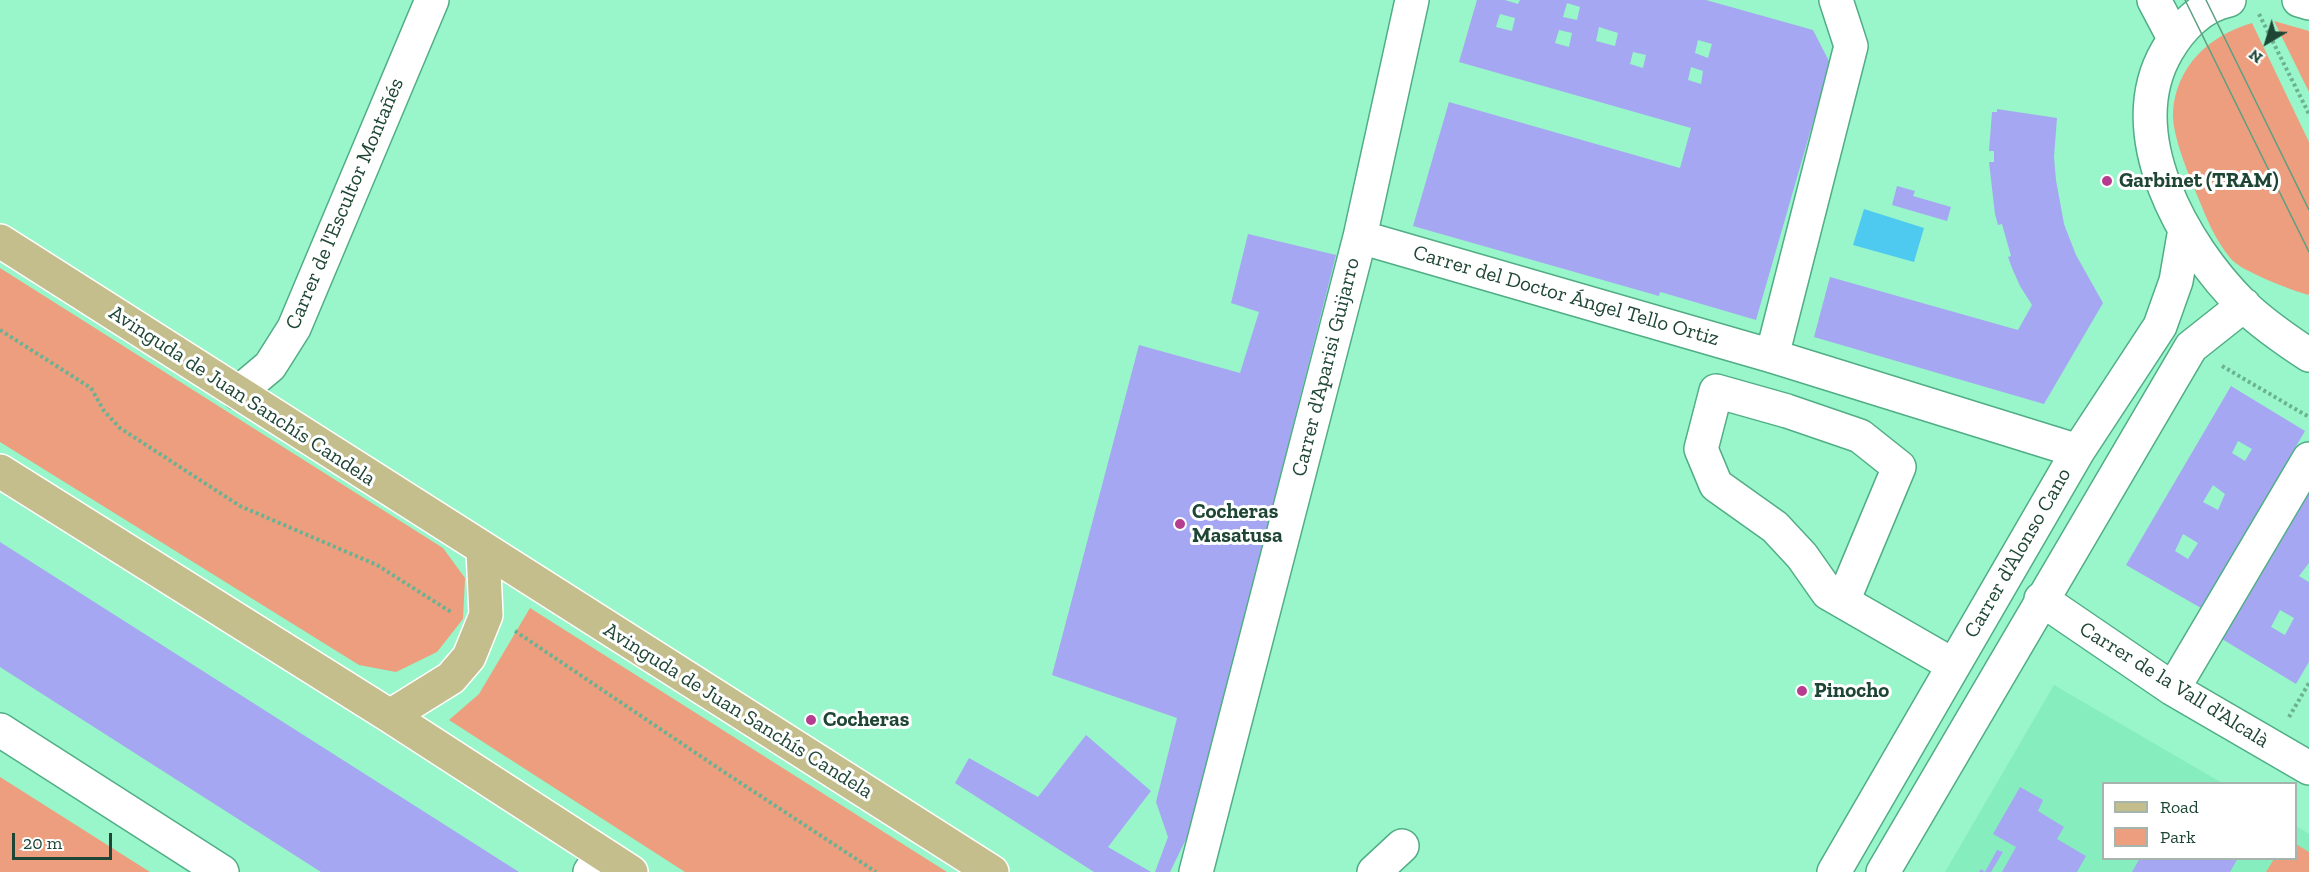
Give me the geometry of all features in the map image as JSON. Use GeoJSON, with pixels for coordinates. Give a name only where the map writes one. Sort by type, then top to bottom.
{"type":"FeatureCollection","features":[{"type":"Feature","properties":{"kind":"main road","name":"Avinguda de Juan Sanchís Candela"},"geometry":{"type":"LineString","coordinates":[[0,241],[992,872]]}},
{"type":"Feature","properties":{"kind":"main road"},"geometry":{"type":"LineString","coordinates":[[0,471],[390,716],[596,863],[631,872]]}},
{"type":"Feature","properties":{"kind":"main road"},"geometry":{"type":"LineString","coordinates":[[390,716],[451,678],[469,657],[486,615],[483,550]]}},
{"type":"Feature","properties":{"kind":"street","name":"Carrer de l'Escultor Montañés"},"geometry":{"type":"LineString","coordinates":[[238,393],[270,366],[294,328],[432,0]]}},
{"type":"Feature","properties":{"kind":"street","name":"Carrer d'Aparisi Guijarro"},"geometry":{"type":"LineString","coordinates":[[1196,872],[1360,237],[1412,0]]}},
{"type":"Feature","properties":{"kind":"street"},"geometry":{"type":"LineString","coordinates":[[1767,405],[1851,46],[1836,0]]}},
{"type":"Feature","properties":{"kind":"street"},"geometry":{"type":"LineString","coordinates":[[2154,0],[2174,38]]}},
{"type":"Feature","properties":{"kind":"street"},"geometry":{"type":"LineString","coordinates":[[2299,0],[2309,3]]}},
{"type":"Feature","properties":{"kind":"street"},"geometry":{"type":"LineString","coordinates":[[2243,5],[2209,6],[2174,38],[2160,63],[2151,92],[2149,121],[2163,183],[2186,229],[2212,269],[2244,305],[2280,336],[2309,355]]}},
{"type":"Feature","properties":{"kind":"street","name":"Carrer d'Alonso Cano"},"geometry":{"type":"LineString","coordinates":[[1834,872],[2078,451],[2160,326],[2176,281],[2186,229]]}},
{"type":"Feature","properties":{"kind":"street","name":"Carrer del Doctor Ángel Tello Ortiz"},"geometry":{"type":"LineString","coordinates":[[1360,237],[1777,357],[2078,451]]}},
{"type":"Feature","properties":{"kind":"street","name":"Carrer d'Alonso Cano"},"geometry":{"type":"LineString","coordinates":[[1883,872],[2041,599],[2191,347],[2244,305]]}},
{"type":"Feature","properties":{"kind":"street"},"geometry":{"type":"LineString","coordinates":[[1843,601],[1899,467],[1860,436],[1767,405],[1716,391],[1701,449],[1716,484],[1775,527],[1802,556],[1828,593],[1953,665]]}},
{"type":"Feature","properties":{"kind":"street"},"geometry":{"type":"LineString","coordinates":[[2173,689],[2309,459]]}},
{"type":"Feature","properties":{"kind":"street","name":"Carrer de la Vall d'Alcalà"},"geometry":{"type":"LineString","coordinates":[[2041,599],[2173,689],[2309,768]]}},
{"type":"Feature","properties":{"kind":"street"},"geometry":{"type":"LineString","coordinates":[[0,730],[222,872]]}},
{"type":"Feature","properties":{"kind":"street"},"geometry":{"type":"LineString","coordinates":[[1374,872],[1402,846]]}},
{"type":"Feature","properties":{"kind":"path"},"geometry":{"type":"LineString","coordinates":[[2243,5],[2309,114]]}},
{"type":"Feature","properties":{"kind":"path"},"geometry":{"type":"LineString","coordinates":[[0,330],[91,388],[104,411],[120,428],[240,506],[377,566],[463,619],[514,630],[876,872]]}},
{"type":"Feature","properties":{"kind":"path"},"geometry":{"type":"LineString","coordinates":[[2191,347],[2309,417]]}},
{"type":"Feature","properties":{"kind":"path"},"geometry":{"type":"LineString","coordinates":[[2272,747],[2309,683]]}},
{"type":"Feature","properties":{"kind":"shaded area"},"geometry":{"type":"Polygon","coordinates":[[[2054,685],[2220,782],[2102,782],[2102,860],[2297,860],[2297,827],[2309,834],[2309,872],[1945,872],[2054,685]]]}},
{"type":"Feature","properties":{"kind":"green space"},"geometry":{"type":"Polygon","coordinates":[[[2274,21],[2309,31],[2309,92],[2274,21]]]}},
{"type":"Feature","properties":{"kind":"green space"},"geometry":{"type":"Polygon","coordinates":[[[2252,23],[2309,142],[2309,295],[2256,275],[2231,259],[2207,220],[2185,165],[2175,132],[2173,112],[2176,95],[2188,67],[2209,44],[2237,28],[2252,23]]]}},
{"type":"Feature","properties":{"kind":"green space"},"geometry":{"type":"Polygon","coordinates":[[[0,268],[443,548],[465,578],[463,619],[437,652],[396,672],[359,665],[0,442],[0,268]]]}},
{"type":"Feature","properties":{"kind":"green space"},"geometry":{"type":"Polygon","coordinates":[[[530,608],[947,872],[685,872],[449,720],[479,694],[530,608]]]}},
{"type":"Feature","properties":{"kind":"green space"},"geometry":{"type":"Polygon","coordinates":[[[0,777],[19,789],[150,872],[0,872],[0,777]]]}},
{"type":"Feature","properties":{"kind":"green space"},"geometry":{"type":"Polygon","coordinates":[[[2297,845],[2309,852],[2309,872],[2266,872],[2273,860],[2297,860],[2297,845]]]}},
{"type":"Feature","properties":{"kind":"water"},"geometry":{"type":"Polygon","coordinates":[[[1864,209],[1924,228],[1914,262],[1853,245],[1864,209]]]}},
{"type":"Feature","properties":{"kind":"building"},"geometry":{"type":"Polygon","coordinates":[[[1477,0],[1505,0],[1518,4],[1520,0],[1706,0],[1813,30],[1830,63],[1756,320],[1660,292],[1659,296],[1413,226],[1449,102],[1680,168],[1691,128],[1459,62],[1477,0]],[[1567,3],[1563,17],[1577,20],[1580,7],[1567,3]],[[1500,14],[1496,27],[1512,31],[1515,18],[1500,14]],[[1599,27],[1596,41],[1615,46],[1618,33],[1599,27]],[[1559,30],[1555,43],[1569,47],[1572,33],[1559,30]],[[1698,40],[1695,53],[1708,58],[1712,44],[1698,40]],[[1633,52],[1630,64],[1643,68],[1646,55],[1633,52]],[[1691,67],[1688,80],[1701,84],[1703,71],[1691,67]]]}},
{"type":"Feature","properties":{"kind":"building"},"geometry":{"type":"Polygon","coordinates":[[[1997,109],[2057,118],[2054,157],[2064,224],[2076,255],[2103,303],[2044,404],[1814,337],[1830,277],[2018,330],[2032,305],[2012,268],[2002,224],[1998,225],[1995,214],[1989,162],[1994,162],[1994,151],[1989,151],[1992,112],[1997,112],[1997,109]]]}},
{"type":"Feature","properties":{"kind":"building"},"geometry":{"type":"Polygon","coordinates":[[[1897,186],[1915,191],[1913,196],[1951,207],[1947,221],[1892,205],[1897,186]]]}},
{"type":"Feature","properties":{"kind":"building","name":"Cocheras Masatusa"},"geometry":{"type":"Polygon","coordinates":[[[1248,234],[1336,255],[1191,829],[1170,872],[1155,872],[1168,837],[1156,802],[1177,718],[1052,675],[1139,345],[1240,373],[1259,312],[1231,303],[1248,234]]]}},
{"type":"Feature","properties":{"kind":"building"},"geometry":{"type":"Polygon","coordinates":[[[2231,386],[2305,431],[2201,608],[2126,565],[2231,386]],[[2238,441],[2232,453],[2245,461],[2252,449],[2238,441]],[[2213,485],[2203,502],[2218,510],[2225,494],[2213,485]],[[2183,534],[2175,551],[2188,559],[2198,543],[2183,534]]]}},
{"type":"Feature","properties":{"kind":"building"},"geometry":{"type":"Polygon","coordinates":[[[2309,493],[2309,563],[2299,576],[2309,582],[2309,662],[2296,684],[2222,639],[2309,493]],[[2280,610],[2271,627],[2285,635],[2294,618],[2280,610]]]}},
{"type":"Feature","properties":{"kind":"building"},"geometry":{"type":"Polygon","coordinates":[[[0,542],[519,872],[321,872],[0,667],[0,542]]]}},
{"type":"Feature","properties":{"kind":"building"},"geometry":{"type":"Polygon","coordinates":[[[1086,735],[1151,791],[1108,847],[1151,872],[1094,872],[955,783],[969,758],[1038,797],[1086,735]]]}},
{"type":"Feature","properties":{"kind":"building"},"geometry":{"type":"Polygon","coordinates":[[[2020,787],[2043,800],[2038,811],[2064,827],[2057,839],[2086,856],[2077,872],[2002,872],[2016,847],[1993,834],[2020,787]]]}},
{"type":"Feature","properties":{"kind":"building"},"geometry":{"type":"Polygon","coordinates":[[[1997,850],[2003,852],[1991,872],[1985,872],[1997,850]]]}},
{"type":"Feature","properties":{"kind":"building"},"geometry":{"type":"Polygon","coordinates":[[[2139,860],[2237,860],[2230,872],[2132,872],[2139,860]]]}},
{"type":"Feature","properties":{"kind":"tram line"},"geometry":{"type":"LineString","coordinates":[[2185,0],[2309,252]]}},
{"type":"Feature","properties":{"kind":"tram line"},"geometry":{"type":"LineString","coordinates":[[2206,0],[2309,210]]}},
{"type":"Feature","properties":{"kind":"place","name":"Garbinet (TRAM)"},"geometry":{"type":"Point","coordinates":[2107,181]}},
{"type":"Feature","properties":{"kind":"place","name":"Cocheras Masatusa"},"geometry":{"type":"Point","coordinates":[1180,524]}},
{"type":"Feature","properties":{"kind":"place","name":"Pinocho"},"geometry":{"type":"Point","coordinates":[1802,691]}},
{"type":"Feature","properties":{"kind":"place","name":"Cocheras"},"geometry":{"type":"Point","coordinates":[811,720]}}]}
